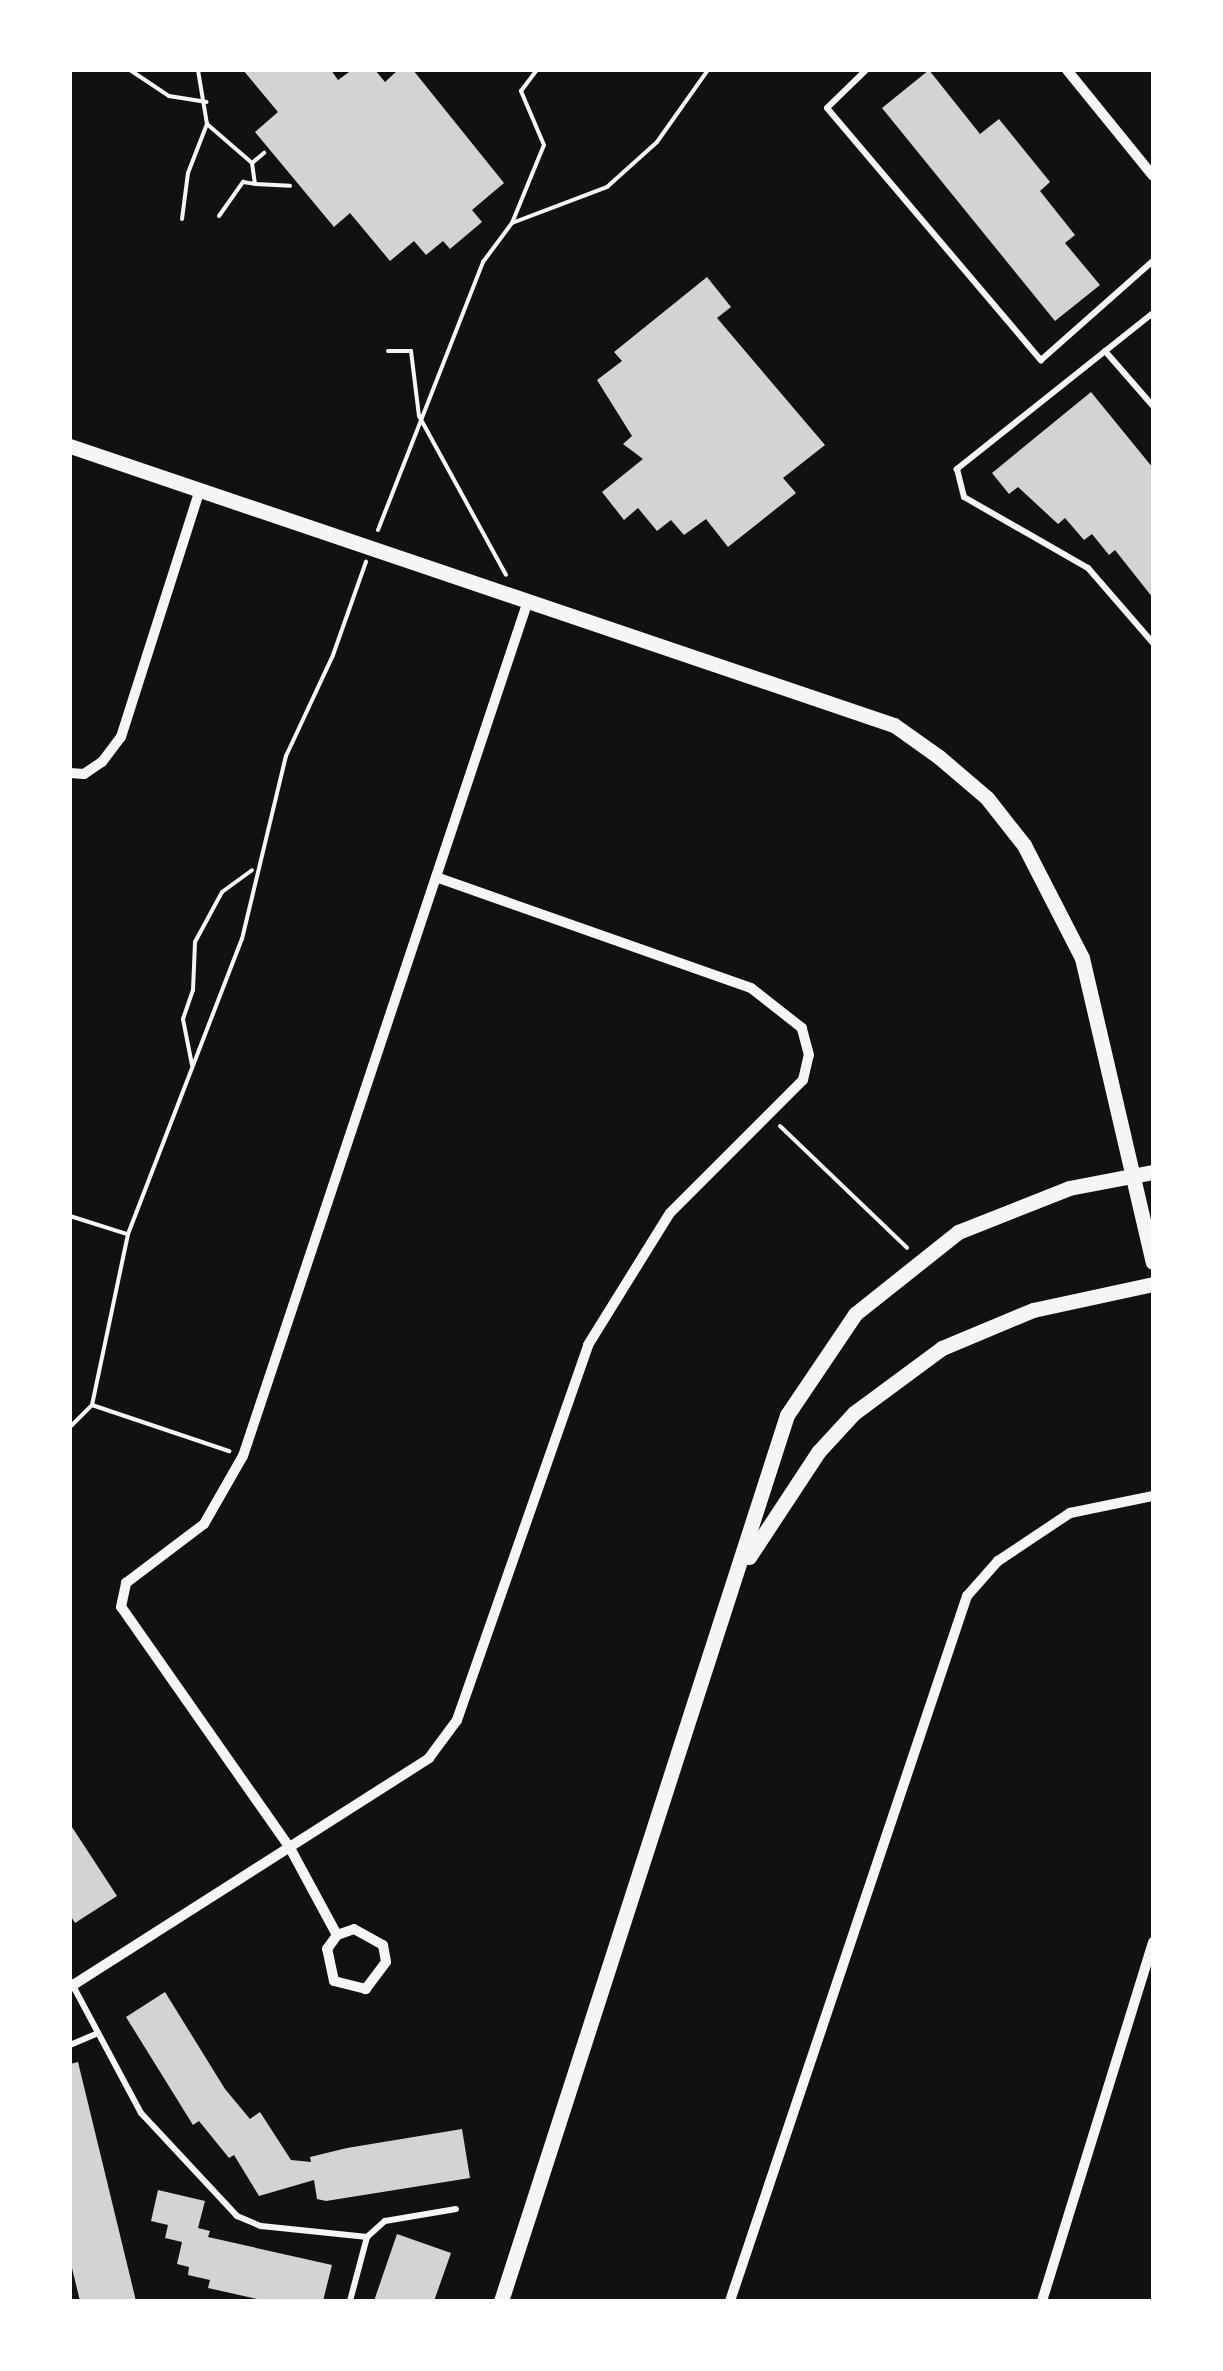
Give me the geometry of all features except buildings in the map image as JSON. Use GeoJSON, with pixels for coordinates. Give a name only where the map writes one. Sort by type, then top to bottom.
{"type":"FeatureCollection","features":[{"type":"Feature","properties":{"kind":"street"},"geometry":{"type":"LineString","coordinates":[[1067,70],[1153,176]]}},
{"type":"Feature","properties":{"kind":"street"},"geometry":{"type":"LineString","coordinates":[[70,446],[894,725],[987,798],[1024,845],[1082,958],[1153,1262]]}},
{"type":"Feature","properties":{"kind":"street"},"geometry":{"type":"LineString","coordinates":[[70,773],[84,774],[102,762],[121,737],[200,490]]}},
{"type":"Feature","properties":{"kind":"street"},"geometry":{"type":"LineString","coordinates":[[337,1936],[354,1929],[382,1945],[386,1962],[366,1988],[334,1982],[326,1966],[337,1936],[290,1848],[121,1607],[126,1583],[204,1524],[243,1456],[528,601]]}},
{"type":"Feature","properties":{"kind":"street"},"geometry":{"type":"LineString","coordinates":[[71,1985],[429,1758],[458,1720],[588,1345],[670,1213],[766,1112],[803,1080],[809,1056],[802,1028],[750,988],[436,877]]}},
{"type":"Feature","properties":{"kind":"street"},"geometry":{"type":"LineString","coordinates":[[501,2301],[741,1569],[766,1466],[787,1415],[855,1314],[918,1259],[1011,1206],[1153,1172]]}},
{"type":"Feature","properties":{"kind":"street"},"geometry":{"type":"LineString","coordinates":[[741,1569],[820,1450],[884,1387],[987,1325],[1153,1284]]}},
{"type":"Feature","properties":{"kind":"street"},"geometry":{"type":"LineString","coordinates":[[730,2301],[967,1596],[998,1561],[1070,1513],[1153,1496]]}},
{"type":"Feature","properties":{"kind":"street"},"geometry":{"type":"LineString","coordinates":[[1042,2301],[1153,1942]]}},
{"type":"Feature","properties":{"kind":"lane"},"geometry":{"type":"LineString","coordinates":[[866,70],[827,108],[1041,360],[1153,262]]}},
{"type":"Feature","properties":{"kind":"lane"},"geometry":{"type":"LineString","coordinates":[[1153,313],[957,469],[964,497],[1088,568],[1153,643]]}},
{"type":"Feature","properties":{"kind":"lane"},"geometry":{"type":"LineString","coordinates":[[1105,351],[1153,406]]}},
{"type":"Feature","properties":{"kind":"lane"},"geometry":{"type":"LineString","coordinates":[[71,1985],[141,2113],[237,2216],[261,2226],[368,2237]]}},
{"type":"Feature","properties":{"kind":"lane"},"geometry":{"type":"LineString","coordinates":[[70,2045],[98,2033]]}},
{"type":"Feature","properties":{"kind":"lane"},"geometry":{"type":"LineString","coordinates":[[350,2301],[368,2237],[385,2221],[456,2209]]}},
{"type":"Feature","properties":{"kind":"path"},"geometry":{"type":"LineString","coordinates":[[130,70],[169,96],[207,102]]}},
{"type":"Feature","properties":{"kind":"path"},"geometry":{"type":"LineString","coordinates":[[182,219],[188,174],[206,124],[207,102],[198,70]]}},
{"type":"Feature","properties":{"kind":"path"},"geometry":{"type":"LineString","coordinates":[[376,534],[419,416],[483,262],[512,223],[544,145],[521,91],[537,70]]}},
{"type":"Feature","properties":{"kind":"path"},"geometry":{"type":"LineString","coordinates":[[512,223],[607,187],[657,142],[708,70]]}},
{"type":"Feature","properties":{"kind":"path"},"geometry":{"type":"LineString","coordinates":[[206,124],[252,163],[255,184]]}},
{"type":"Feature","properties":{"kind":"path"},"geometry":{"type":"LineString","coordinates":[[252,163],[264,153]]}},
{"type":"Feature","properties":{"kind":"path"},"geometry":{"type":"LineString","coordinates":[[219,216],[243,182],[290,186]]}},
{"type":"Feature","properties":{"kind":"path"},"geometry":{"type":"LineString","coordinates":[[388,351],[410,351],[419,416],[502,570],[528,601]]}},
{"type":"Feature","properties":{"kind":"path"},"geometry":{"type":"LineString","coordinates":[[70,1427],[92,1405],[128,1234],[242,939],[254,868],[286,756],[334,655],[366,562]]}},
{"type":"Feature","properties":{"kind":"path"},"geometry":{"type":"LineString","coordinates":[[192,1065],[183,1018],[193,990],[195,942],[222,892],[254,868]]}},
{"type":"Feature","properties":{"kind":"path"},"geometry":{"type":"LineString","coordinates":[[766,1112],[918,1259]]}},
{"type":"Feature","properties":{"kind":"path"},"geometry":{"type":"LineString","coordinates":[[70,1216],[128,1234]]}},
{"type":"Feature","properties":{"kind":"path"},"geometry":{"type":"LineString","coordinates":[[92,1405],[243,1456]]}}]}
